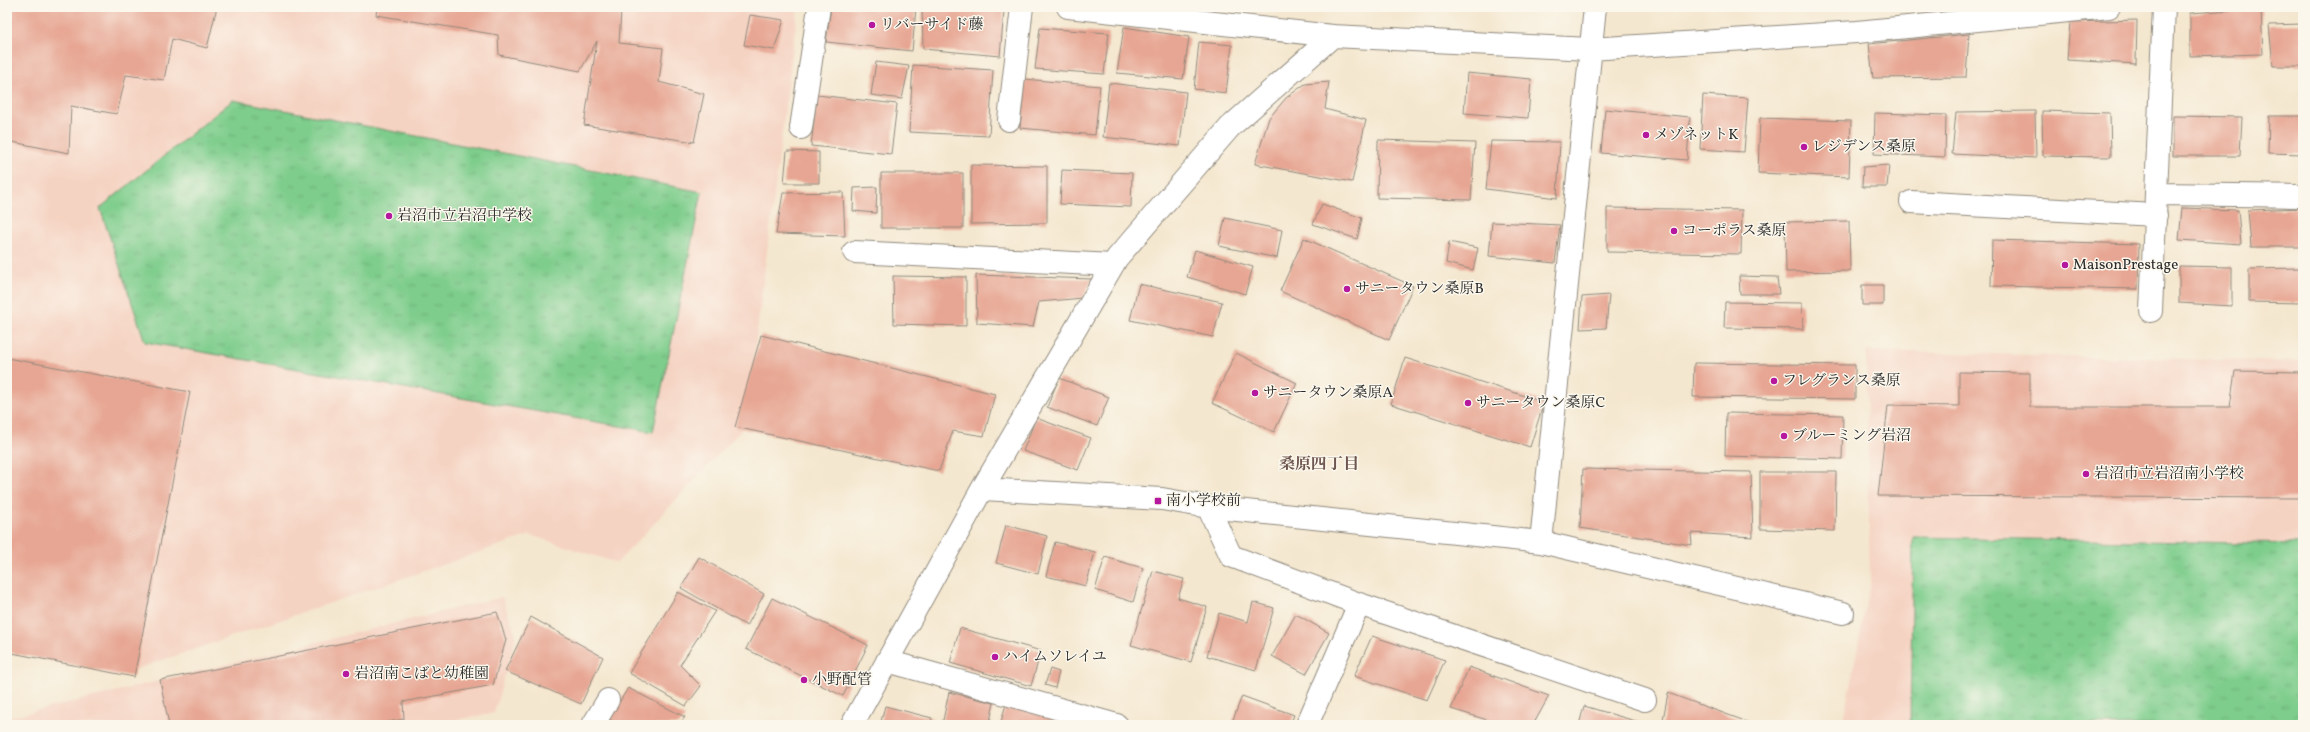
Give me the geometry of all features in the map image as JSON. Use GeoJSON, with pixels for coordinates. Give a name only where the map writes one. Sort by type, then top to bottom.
{"type":"FeatureCollection","features":[{"type":"Feature","properties":{"kind":"street"},"geometry":{"type":"LineString","coordinates":[[801,128],[819,7]]}},
{"type":"Feature","properties":{"kind":"street"},"geometry":{"type":"LineString","coordinates":[[1009,120],[1022,7]]}},
{"type":"Feature","properties":{"kind":"street"},"geometry":{"type":"LineString","coordinates":[[1068,7],[1333,36],[1590,46],[1856,32],[2109,7]]}},
{"type":"Feature","properties":{"kind":"street"},"geometry":{"type":"LineString","coordinates":[[1541,542],[1595,7]]}},
{"type":"Feature","properties":{"kind":"street"},"geometry":{"type":"LineString","coordinates":[[2151,311],[2164,7]]}},
{"type":"Feature","properties":{"kind":"street"},"geometry":{"type":"LineString","coordinates":[[852,725],[982,489],[1113,265],[1230,127],[1333,36]]}},
{"type":"Feature","properties":{"kind":"street"},"geometry":{"type":"LineString","coordinates":[[1911,202],[2156,204],[2303,196]]}},
{"type":"Feature","properties":{"kind":"street"},"geometry":{"type":"LineString","coordinates":[[854,252],[1113,265]]}},
{"type":"Feature","properties":{"kind":"street"},"geometry":{"type":"LineString","coordinates":[[982,489],[1162,498],[1208,507],[1541,542],[1843,614]]}},
{"type":"Feature","properties":{"kind":"street"},"geometry":{"type":"LineString","coordinates":[[1208,507],[1231,556],[1359,604],[1645,700]]}},
{"type":"Feature","properties":{"kind":"street"},"geometry":{"type":"LineString","coordinates":[[1307,725],[1359,604]]}},
{"type":"Feature","properties":{"kind":"street"},"geometry":{"type":"LineString","coordinates":[[887,661],[1117,725]]}},
{"type":"Feature","properties":{"kind":"street"},"geometry":{"type":"LineString","coordinates":[[594,725],[608,700]]}},
{"type":"Feature","properties":{"kind":"shaded area","name":"岩沼市立岩沼中学校"},"geometry":{"type":"Polygon","coordinates":[[[7,7],[798,7],[745,426],[617,563],[530,535],[116,676],[7,645],[7,7]]]}},
{"type":"Feature","properties":{"kind":"shaded area","name":"岩沼市立岩沼南小学校"},"geometry":{"type":"Polygon","coordinates":[[[1866,351],[2303,362],[2303,725],[1842,725],[1870,586],[1866,351]]]}},
{"type":"Feature","properties":{"kind":"shaded area","name":"岩沼南こばと幼稚園"},"geometry":{"type":"Polygon","coordinates":[[[502,597],[516,635],[494,713],[428,725],[7,725],[7,718],[502,597]]]}},
{"type":"Feature","properties":{"kind":"green space"},"geometry":{"type":"Polygon","coordinates":[[[233,100],[702,192],[653,432],[145,342],[100,208],[233,100]]]}},
{"type":"Feature","properties":{"kind":"green space"},"geometry":{"type":"Polygon","coordinates":[[[1913,537],[2303,544],[2303,725],[1910,725],[1913,537]]]}},
{"type":"Feature","properties":{"kind":"building"},"geometry":{"type":"Polygon","coordinates":[[[7,7],[217,7],[207,48],[172,39],[164,80],[126,75],[117,114],[71,106],[69,153],[7,141],[7,7]]]}},
{"type":"Feature","properties":{"kind":"building"},"geometry":{"type":"Polygon","coordinates":[[[244,7],[263,7],[263,11],[244,7]]]}},
{"type":"Feature","properties":{"kind":"building"},"geometry":{"type":"Polygon","coordinates":[[[377,7],[597,7],[621,11],[619,43],[663,48],[659,82],[704,94],[694,142],[584,125],[597,41],[580,71],[499,55],[498,35],[376,15],[377,7]]]}},
{"type":"Feature","properties":{"kind":"building","name":"リバーサイド藤"},"geometry":{"type":"Polygon","coordinates":[[[831,7],[916,8],[912,51],[826,42],[831,7]]]}},
{"type":"Feature","properties":{"kind":"building"},"geometry":{"type":"Polygon","coordinates":[[[922,7],[1004,11],[1000,56],[923,49],[922,7]]]}},
{"type":"Feature","properties":{"kind":"building"},"geometry":{"type":"Polygon","coordinates":[[[2261,8],[2263,54],[2190,56],[2190,13],[2261,8]]]}},
{"type":"Feature","properties":{"kind":"building"},"geometry":{"type":"Polygon","coordinates":[[[750,15],[784,20],[774,50],[744,45],[750,15]]]}},
{"type":"Feature","properties":{"kind":"building"},"geometry":{"type":"Polygon","coordinates":[[[2137,20],[2136,64],[2067,60],[2070,22],[2137,20]]]}},
{"type":"Feature","properties":{"kind":"building"},"geometry":{"type":"Polygon","coordinates":[[[2303,24],[2303,66],[2273,66],[2269,25],[2303,24]]]}},
{"type":"Feature","properties":{"kind":"building"},"geometry":{"type":"Polygon","coordinates":[[[1124,27],[1189,37],[1183,79],[1117,73],[1124,27]]]}},
{"type":"Feature","properties":{"kind":"building"},"geometry":{"type":"Polygon","coordinates":[[[1040,28],[1109,33],[1104,74],[1035,69],[1040,28]]]}},
{"type":"Feature","properties":{"kind":"building"},"geometry":{"type":"Polygon","coordinates":[[[1969,34],[1966,77],[1873,78],[1869,44],[1969,34]]]}},
{"type":"Feature","properties":{"kind":"building"},"geometry":{"type":"Polygon","coordinates":[[[1199,42],[1232,45],[1226,93],[1194,89],[1199,42]]]}},
{"type":"Feature","properties":{"kind":"building"},"geometry":{"type":"Polygon","coordinates":[[[876,62],[909,66],[902,99],[871,95],[876,62]]]}},
{"type":"Feature","properties":{"kind":"building"},"geometry":{"type":"Polygon","coordinates":[[[913,65],[993,70],[989,136],[909,132],[913,65]]]}},
{"type":"Feature","properties":{"kind":"building"},"geometry":{"type":"Polygon","coordinates":[[[1467,73],[1531,79],[1528,118],[1464,113],[1467,73]]]}},
{"type":"Feature","properties":{"kind":"building"},"geometry":{"type":"Polygon","coordinates":[[[1025,79],[1100,86],[1095,135],[1020,128],[1025,79]]]}},
{"type":"Feature","properties":{"kind":"building"},"geometry":{"type":"Polygon","coordinates":[[[1329,82],[1325,109],[1366,120],[1352,182],[1255,164],[1269,118],[1286,98],[1305,84],[1329,82]]]}},
{"type":"Feature","properties":{"kind":"building"},"geometry":{"type":"Polygon","coordinates":[[[1109,83],[1186,92],[1180,146],[1103,137],[1109,83]]]}},
{"type":"Feature","properties":{"kind":"building"},"geometry":{"type":"Polygon","coordinates":[[[817,95],[897,104],[891,154],[811,146],[817,95]]]}},
{"type":"Feature","properties":{"kind":"building"},"geometry":{"type":"Polygon","coordinates":[[[1703,95],[1748,98],[1744,152],[1700,149],[1703,95]]]}},
{"type":"Feature","properties":{"kind":"building","name":"メゾネットK"},"geometry":{"type":"Polygon","coordinates":[[[1605,109],[1690,117],[1687,160],[1601,153],[1605,109]]]}},
{"type":"Feature","properties":{"kind":"building"},"geometry":{"type":"Polygon","coordinates":[[[2035,111],[2036,158],[1952,154],[1956,112],[2035,111]]]}},
{"type":"Feature","properties":{"kind":"building"},"geometry":{"type":"Polygon","coordinates":[[[2042,111],[2110,113],[2111,157],[2043,156],[2042,111]]]}},
{"type":"Feature","properties":{"kind":"building"},"geometry":{"type":"Polygon","coordinates":[[[1875,113],[1946,115],[1945,157],[1874,154],[1875,113]]]}},
{"type":"Feature","properties":{"kind":"building"},"geometry":{"type":"Polygon","coordinates":[[[2173,116],[2242,117],[2240,156],[2173,156],[2173,116]]]}},
{"type":"Feature","properties":{"kind":"building"},"geometry":{"type":"Polygon","coordinates":[[[2269,116],[2303,116],[2303,154],[2268,153],[2269,116]]]}},
{"type":"Feature","properties":{"kind":"building","name":"レジデンス桑原"},"geometry":{"type":"Polygon","coordinates":[[[1760,118],[1851,121],[1849,177],[1758,173],[1760,118]]]}},
{"type":"Feature","properties":{"kind":"building"},"geometry":{"type":"Polygon","coordinates":[[[1378,140],[1475,143],[1471,200],[1377,198],[1378,140]]]}},
{"type":"Feature","properties":{"kind":"building"},"geometry":{"type":"Polygon","coordinates":[[[1491,141],[1560,142],[1557,198],[1486,189],[1491,141]]]}},
{"type":"Feature","properties":{"kind":"building"},"geometry":{"type":"Polygon","coordinates":[[[787,151],[819,152],[819,183],[784,183],[787,151]]]}},
{"type":"Feature","properties":{"kind":"building"},"geometry":{"type":"Polygon","coordinates":[[[971,165],[1047,166],[1047,223],[971,224],[971,165]]]}},
{"type":"Feature","properties":{"kind":"building"},"geometry":{"type":"Polygon","coordinates":[[[1889,165],[1887,187],[1862,187],[1863,167],[1889,165]]]}},
{"type":"Feature","properties":{"kind":"building"},"geometry":{"type":"Polygon","coordinates":[[[1062,170],[1132,173],[1131,207],[1060,204],[1062,170]]]}},
{"type":"Feature","properties":{"kind":"building"},"geometry":{"type":"Polygon","coordinates":[[[881,173],[963,173],[963,228],[881,228],[881,173]]]}},
{"type":"Feature","properties":{"kind":"building"},"geometry":{"type":"Polygon","coordinates":[[[877,187],[876,213],[853,211],[854,188],[877,187]]]}},
{"type":"Feature","properties":{"kind":"building"},"geometry":{"type":"Polygon","coordinates":[[[843,192],[845,236],[776,234],[783,193],[843,192]]]}},
{"type":"Feature","properties":{"kind":"building"},"geometry":{"type":"Polygon","coordinates":[[[1322,204],[1362,218],[1357,239],[1313,224],[1322,204]]]}},
{"type":"Feature","properties":{"kind":"building","name":"コーポラス桑原"},"geometry":{"type":"Polygon","coordinates":[[[1607,208],[1742,210],[1741,254],[1607,252],[1607,208]]]}},
{"type":"Feature","properties":{"kind":"building"},"geometry":{"type":"Polygon","coordinates":[[[2182,208],[2238,210],[2241,244],[2179,240],[2182,208]]]}},
{"type":"Feature","properties":{"kind":"building"},"geometry":{"type":"Polygon","coordinates":[[[2303,208],[2303,247],[2251,247],[2248,210],[2303,208]]]}},
{"type":"Feature","properties":{"kind":"building"},"geometry":{"type":"Polygon","coordinates":[[[1225,218],[1282,230],[1277,258],[1219,246],[1225,218]]]}},
{"type":"Feature","properties":{"kind":"building"},"geometry":{"type":"Polygon","coordinates":[[[1849,221],[1850,271],[1786,272],[1785,222],[1849,221]]]}},
{"type":"Feature","properties":{"kind":"building"},"geometry":{"type":"Polygon","coordinates":[[[1492,222],[1560,225],[1555,263],[1489,256],[1492,222]]]}},
{"type":"Feature","properties":{"kind":"building","name":"サニータウン桑原B"},"geometry":{"type":"Polygon","coordinates":[[[1304,238],[1413,286],[1389,340],[1280,291],[1304,238]]]}},
{"type":"Feature","properties":{"kind":"building","name":"MaisonPrestage"},"geometry":{"type":"Polygon","coordinates":[[[1992,240],[2139,244],[2138,289],[1991,286],[1992,240]]]}},
{"type":"Feature","properties":{"kind":"building"},"geometry":{"type":"Polygon","coordinates":[[[1449,242],[1478,248],[1473,270],[1446,263],[1449,242]]]}},
{"type":"Feature","properties":{"kind":"building"},"geometry":{"type":"Polygon","coordinates":[[[1195,250],[1253,267],[1245,294],[1187,277],[1195,250]]]}},
{"type":"Feature","properties":{"kind":"building"},"geometry":{"type":"Polygon","coordinates":[[[2179,266],[2232,267],[2232,306],[2179,303],[2179,266]]]}},
{"type":"Feature","properties":{"kind":"building"},"geometry":{"type":"Polygon","coordinates":[[[2301,268],[2302,303],[2249,302],[2249,269],[2301,268]]]}},
{"type":"Feature","properties":{"kind":"building"},"geometry":{"type":"Polygon","coordinates":[[[976,275],[1092,279],[1083,298],[1039,302],[1033,327],[977,323],[976,275]]]}},
{"type":"Feature","properties":{"kind":"building"},"geometry":{"type":"Polygon","coordinates":[[[893,276],[966,277],[966,326],[894,324],[893,276]]]}},
{"type":"Feature","properties":{"kind":"building"},"geometry":{"type":"Polygon","coordinates":[[[1739,276],[1777,277],[1779,294],[1740,294],[1739,276]]]}},
{"type":"Feature","properties":{"kind":"building"},"geometry":{"type":"Polygon","coordinates":[[[1139,284],[1222,302],[1213,337],[1130,320],[1139,284]]]}},
{"type":"Feature","properties":{"kind":"building"},"geometry":{"type":"Polygon","coordinates":[[[1862,285],[1883,285],[1883,305],[1862,305],[1862,285]]]}},
{"type":"Feature","properties":{"kind":"building"},"geometry":{"type":"Polygon","coordinates":[[[1609,295],[1606,328],[1580,329],[1582,297],[1609,295]]]}},
{"type":"Feature","properties":{"kind":"building"},"geometry":{"type":"Polygon","coordinates":[[[1725,302],[1802,303],[1803,329],[1724,328],[1725,302]]]}},
{"type":"Feature","properties":{"kind":"building"},"geometry":{"type":"Polygon","coordinates":[[[761,335],[995,394],[984,436],[953,431],[939,471],[735,427],[761,335]]]}},
{"type":"Feature","properties":{"kind":"building","name":"サニータウン桑原A"},"geometry":{"type":"Polygon","coordinates":[[[1236,353],[1297,383],[1274,432],[1212,403],[1236,353]]]}},
{"type":"Feature","properties":{"kind":"building"},"geometry":{"type":"Polygon","coordinates":[[[7,358],[190,392],[134,677],[7,652],[7,358]]]}},
{"type":"Feature","properties":{"kind":"building","name":"サニータウン桑原C"},"geometry":{"type":"Polygon","coordinates":[[[1405,358],[1544,402],[1530,447],[1391,404],[1405,358]]]}},
{"type":"Feature","properties":{"kind":"building","name":"フレグランス桑原"},"geometry":{"type":"Polygon","coordinates":[[[1694,363],[1855,365],[1855,399],[1693,397],[1694,363]]]}},
{"type":"Feature","properties":{"kind":"building"},"geometry":{"type":"Polygon","coordinates":[[[2235,371],[2303,372],[2303,498],[1878,496],[1888,405],[1959,406],[1959,372],[2030,373],[2030,407],[2230,407],[2235,371]]]}},
{"type":"Feature","properties":{"kind":"building"},"geometry":{"type":"Polygon","coordinates":[[[1059,378],[1109,397],[1097,426],[1047,407],[1059,378]]]}},
{"type":"Feature","properties":{"kind":"building","name":"ブルーミング岩沼"},"geometry":{"type":"Polygon","coordinates":[[[1726,413],[1843,415],[1842,459],[1725,456],[1726,413]]]}},
{"type":"Feature","properties":{"kind":"building"},"geometry":{"type":"Polygon","coordinates":[[[1036,418],[1091,438],[1078,470],[1023,451],[1036,418]]]}},
{"type":"Feature","properties":{"kind":"building"},"geometry":{"type":"Polygon","coordinates":[[[1583,469],[1751,472],[1753,537],[1691,533],[1692,545],[1580,528],[1583,469]]]}},
{"type":"Feature","properties":{"kind":"building"},"geometry":{"type":"Polygon","coordinates":[[[1760,472],[1836,472],[1835,531],[1760,529],[1760,472]]]}},
{"type":"Feature","properties":{"kind":"building"},"geometry":{"type":"Polygon","coordinates":[[[1006,525],[1047,536],[1038,574],[996,563],[1006,525]]]}},
{"type":"Feature","properties":{"kind":"building"},"geometry":{"type":"Polygon","coordinates":[[[1055,542],[1095,552],[1086,586],[1046,576],[1055,542]]]}},
{"type":"Feature","properties":{"kind":"building"},"geometry":{"type":"Polygon","coordinates":[[[699,557],[764,594],[747,626],[681,588],[699,557]]]}},
{"type":"Feature","properties":{"kind":"building"},"geometry":{"type":"Polygon","coordinates":[[[1105,557],[1143,568],[1133,602],[1095,590],[1105,557]]]}},
{"type":"Feature","properties":{"kind":"building"},"geometry":{"type":"Polygon","coordinates":[[[1153,571],[1184,579],[1178,598],[1207,607],[1191,662],[1131,645],[1153,571]]]}},
{"type":"Feature","properties":{"kind":"building"},"geometry":{"type":"Polygon","coordinates":[[[678,592],[715,611],[680,665],[701,686],[686,706],[629,673],[678,592]]]}},
{"type":"Feature","properties":{"kind":"building"},"geometry":{"type":"Polygon","coordinates":[[[772,598],[868,645],[843,696],[746,649],[772,598]]]}},
{"type":"Feature","properties":{"kind":"building"},"geometry":{"type":"Polygon","coordinates":[[[1253,602],[1274,608],[1256,670],[1207,656],[1219,613],[1248,622],[1253,602]]]}},
{"type":"Feature","properties":{"kind":"building","name":"岩沼南こばと幼稚園"},"geometry":{"type":"Polygon","coordinates":[[[497,612],[506,640],[493,685],[403,702],[404,719],[373,725],[169,725],[160,680],[497,612]]]}},
{"type":"Feature","properties":{"kind":"building"},"geometry":{"type":"Polygon","coordinates":[[[1296,614],[1329,633],[1306,674],[1272,656],[1296,614]]]}},
{"type":"Feature","properties":{"kind":"building"},"geometry":{"type":"Polygon","coordinates":[[[531,617],[603,657],[581,704],[505,671],[531,617]]]}},
{"type":"Feature","properties":{"kind":"building","name":"ハイムソレイユ"},"geometry":{"type":"Polygon","coordinates":[[[960,628],[1041,651],[1031,686],[950,663],[960,628]]]}},
{"type":"Feature","properties":{"kind":"building"},"geometry":{"type":"Polygon","coordinates":[[[1372,636],[1445,660],[1427,700],[1354,676],[1372,636]]]}},
{"type":"Feature","properties":{"kind":"building"},"geometry":{"type":"Polygon","coordinates":[[[1469,667],[1549,696],[1533,725],[1504,725],[1451,709],[1469,667]]]}},
{"type":"Feature","properties":{"kind":"building"},"geometry":{"type":"Polygon","coordinates":[[[1050,669],[1059,672],[1055,688],[1045,685],[1050,669]]]}},
{"type":"Feature","properties":{"kind":"building"},"geometry":{"type":"Polygon","coordinates":[[[628,688],[685,717],[679,725],[621,725],[609,719],[628,688]]]}},
{"type":"Feature","properties":{"kind":"building"},"geometry":{"type":"Polygon","coordinates":[[[949,692],[994,703],[989,725],[942,725],[949,692]]]}},
{"type":"Feature","properties":{"kind":"building"},"geometry":{"type":"Polygon","coordinates":[[[1668,693],[1756,725],[1662,725],[1668,693]]]}},
{"type":"Feature","properties":{"kind":"building"},"geometry":{"type":"Polygon","coordinates":[[[1242,696],[1294,715],[1290,725],[1231,725],[1242,696]]]}},
{"type":"Feature","properties":{"kind":"building"},"geometry":{"type":"Polygon","coordinates":[[[1006,704],[1057,717],[1055,725],[1000,725],[1006,704]]]}},
{"type":"Feature","properties":{"kind":"building"},"geometry":{"type":"Polygon","coordinates":[[[885,706],[932,718],[931,725],[880,725],[885,706]]]}},
{"type":"Feature","properties":{"kind":"building"},"geometry":{"type":"Polygon","coordinates":[[[1584,706],[1649,725],[1579,725],[1584,706]]]}},
{"type":"Feature","properties":{"kind":"place","name":"リバーサイド藤"},"geometry":{"type":"Point","coordinates":[872,25]}},
{"type":"Feature","properties":{"kind":"place","name":"メゾネットK"},"geometry":{"type":"Point","coordinates":[1646,135]}},
{"type":"Feature","properties":{"kind":"place","name":"レジデンス桑原"},"geometry":{"type":"Point","coordinates":[1804,147]}},
{"type":"Feature","properties":{"kind":"place","name":"岩沼市立岩沼中学校"},"geometry":{"type":"Point","coordinates":[389,216]}},
{"type":"Feature","properties":{"kind":"place","name":"コーポラス桑原"},"geometry":{"type":"Point","coordinates":[1674,231]}},
{"type":"Feature","properties":{"kind":"place","name":"MaisonPrestage"},"geometry":{"type":"Point","coordinates":[2065,265]}},
{"type":"Feature","properties":{"kind":"place","name":"サニータウン桑原B"},"geometry":{"type":"Point","coordinates":[1347,289]}},
{"type":"Feature","properties":{"kind":"place","name":"フレグランス桑原"},"geometry":{"type":"Point","coordinates":[1774,381]}},
{"type":"Feature","properties":{"kind":"place","name":"サニータウン桑原A"},"geometry":{"type":"Point","coordinates":[1255,393]}},
{"type":"Feature","properties":{"kind":"place","name":"サニータウン桑原C"},"geometry":{"type":"Point","coordinates":[1468,403]}},
{"type":"Feature","properties":{"kind":"place","name":"ブルーミング岩沼"},"geometry":{"type":"Point","coordinates":[1784,436]}},
{"type":"Feature","properties":{"kind":"place","name":"岩沼市立岩沼南小学校"},"geometry":{"type":"Point","coordinates":[2086,474]}},
{"type":"Feature","properties":{"kind":"place","name":"南小学校前"},"geometry":{"type":"Point","coordinates":[1158,501]}},
{"type":"Feature","properties":{"kind":"place","name":"ハイムソレイユ"},"geometry":{"type":"Point","coordinates":[995,657]}},
{"type":"Feature","properties":{"kind":"place","name":"岩沼南こばと幼稚園"},"geometry":{"type":"Point","coordinates":[346,674]}},
{"type":"Feature","properties":{"kind":"place","name":"小野配管"},"geometry":{"type":"Point","coordinates":[804,680]}},
{"type":"Feature","properties":{"kind":"district","name":"桑原四丁目"},"geometry":{"type":"Point","coordinates":[1319,465]}}]}
